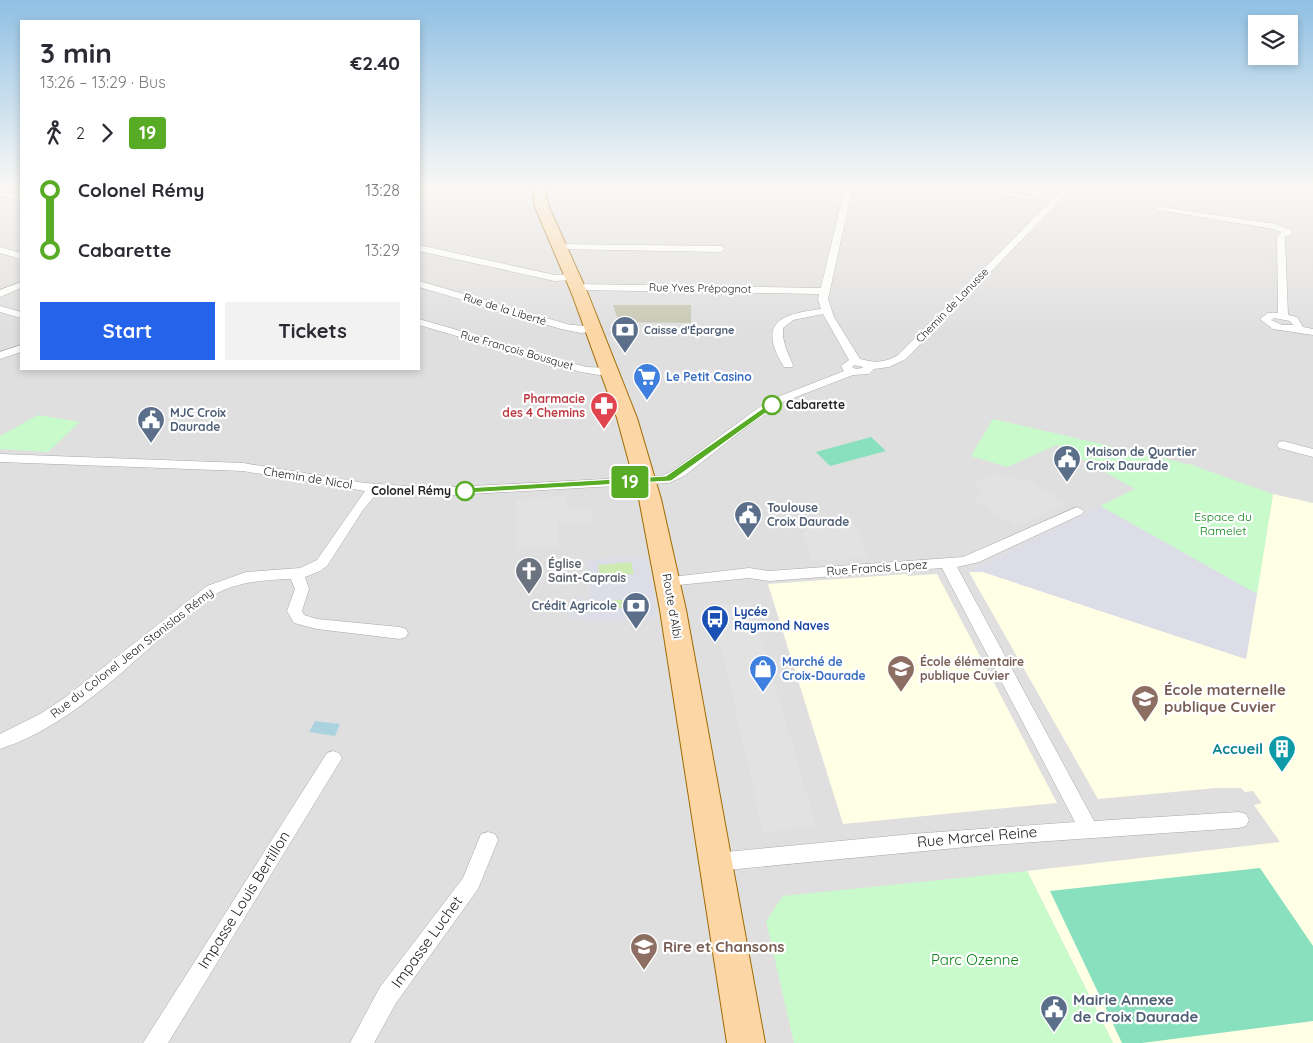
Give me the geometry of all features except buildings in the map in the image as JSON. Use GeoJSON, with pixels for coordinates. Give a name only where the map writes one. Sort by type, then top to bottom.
{"type":"FeatureCollection","features":[{"type":"Feature","properties":{"kind":"main road","name":"Route d'Albi"},"geometry":{"type":"LineString","coordinates":[[554,235],[609,371],[633,437],[645,481],[668,581],[746,1043]]}},
{"type":"Feature","properties":{"kind":"street"},"geometry":{"type":"LineString","coordinates":[[645,481],[664,480],[672,477],[762,410],[779,400],[854,367],[824,305],[824,291],[837,235]]}},
{"type":"Feature","properties":{"kind":"street","name":"Chemin de Lanusse"},"geometry":{"type":"LineString","coordinates":[[854,367],[864,373],[868,370],[868,366],[879,366],[902,358],[1022,235]]}},
{"type":"Feature","properties":{"kind":"street"},"geometry":{"type":"LineString","coordinates":[[1283,316],[1281,236],[1284,235]]}},
{"type":"Feature","properties":{"kind":"street"},"geometry":{"type":"LineString","coordinates":[[560,247],[720,249]]}},
{"type":"Feature","properties":{"kind":"street","name":"Rue Yves Prépognot"},"geometry":{"type":"LineString","coordinates":[[420,248],[575,282],[824,291]]}},
{"type":"Feature","properties":{"kind":"street"},"geometry":{"type":"LineString","coordinates":[[0,250],[20,256]]}},
{"type":"Feature","properties":{"kind":"street","name":"Rue de la Liberté"},"geometry":{"type":"LineString","coordinates":[[420,284],[565,327],[581,330],[592,329]]}},
{"type":"Feature","properties":{"kind":"street"},"geometry":{"type":"LineString","coordinates":[[0,294],[20,285]]}},
{"type":"Feature","properties":{"kind":"street"},"geometry":{"type":"LineString","coordinates":[[0,309],[20,315]]}},
{"type":"Feature","properties":{"kind":"street"},"geometry":{"type":"LineString","coordinates":[[788,365],[778,347],[779,324],[790,317],[827,311]]}},
{"type":"Feature","properties":{"kind":"street"},"geometry":{"type":"LineString","coordinates":[[1294,328],[1299,326],[1299,324],[1283,316],[1268,316],[1265,319],[1269,324],[1279,328],[1294,328],[1313,332]]}},
{"type":"Feature","properties":{"kind":"street","name":"Rue François Bousquet"},"geometry":{"type":"LineString","coordinates":[[421,325],[585,370],[609,371]]}},
{"type":"Feature","properties":{"kind":"street"},"geometry":{"type":"LineString","coordinates":[[0,356],[20,348]]}},
{"type":"Feature","properties":{"kind":"street"},"geometry":{"type":"LineString","coordinates":[[1283,444],[1313,453]]}},
{"type":"Feature","properties":{"kind":"street","name":"Chemin de Nicol"},"geometry":{"type":"LineString","coordinates":[[0,458],[243,467],[374,488],[435,492],[645,481]]}},
{"type":"Feature","properties":{"kind":"street","name":"Rue du Colonel Jean Stanislas Rémy"},"geometry":{"type":"LineString","coordinates":[[0,742],[30,730],[67,705],[206,593],[219,586],[245,577],[296,575],[313,570],[322,563],[358,508],[374,488]]}},
{"type":"Feature","properties":{"kind":"street","name":"Rue Francis Lopez"},"geometry":{"type":"LineString","coordinates":[[668,581],[749,573],[769,576],[947,563],[974,559],[1077,511]]}},
{"type":"Feature","properties":{"kind":"street"},"geometry":{"type":"LineString","coordinates":[[947,563],[1088,828]]}},
{"type":"Feature","properties":{"kind":"street"},"geometry":{"type":"LineString","coordinates":[[296,575],[302,589],[294,606],[294,612],[299,619],[317,624],[400,633]]}},
{"type":"Feature","properties":{"kind":"street","name":"Impasse Louis Bertillon"},"geometry":{"type":"LineString","coordinates":[[155,1043],[333,758]]}},
{"type":"Feature","properties":{"kind":"street","name":"Rue Marcel Reine"},"geometry":{"type":"LineString","coordinates":[[716,862],[839,849],[1088,828],[1239,820]]}},
{"type":"Feature","properties":{"kind":"street","name":"Impasse Luchet"},"geometry":{"type":"LineString","coordinates":[[362,1043],[388,995],[471,883],[488,840]]}},
{"type":"Feature","properties":{"kind":"shaded area"},"geometry":{"type":"Polygon","coordinates":[[[0,235],[20,235],[20,370],[420,370],[420,235],[1313,235],[1313,1043],[0,1043],[0,235]]]}},
{"type":"Feature","properties":{"kind":"shaded area"},"geometry":{"type":"Polygon","coordinates":[[[613,305],[691,305],[691,323],[619,322],[613,305]]]}},
{"type":"Feature","properties":{"kind":"shaded area"},"geometry":{"type":"Polygon","coordinates":[[[998,473],[1020,482],[1028,479],[1066,503],[1015,527],[973,498],[981,494],[981,489],[973,483],[998,473]]]}},
{"type":"Feature","properties":{"kind":"shaded area"},"geometry":{"type":"Polygon","coordinates":[[[1273,494],[1313,503],[1313,1043],[1113,1043],[1027,871],[1280,842],[1254,805],[1262,803],[1253,791],[1245,792],[1241,788],[1216,788],[1098,799],[969,572],[983,572],[1246,659],[1273,494]]]}},
{"type":"Feature","properties":{"kind":"shaded area"},"geometry":{"type":"Polygon","coordinates":[[[566,496],[567,510],[591,509],[593,521],[558,522],[559,546],[517,549],[516,500],[566,496]]]}},
{"type":"Feature","properties":{"kind":"shaded area","name":"Espace du Ramelet"},"geometry":{"type":"Polygon","coordinates":[[[1100,506],[1257,594],[1246,659],[983,572],[969,572],[1100,506]]]}},
{"type":"Feature","properties":{"kind":"shaded area"},"geometry":{"type":"Polygon","coordinates":[[[849,512],[869,558],[812,561],[803,535],[810,522],[849,512]]]}},
{"type":"Feature","properties":{"kind":"shaded area"},"geometry":{"type":"Polygon","coordinates":[[[647,556],[657,618],[589,622],[569,617],[571,599],[590,598],[587,560],[647,556]],[[631,562],[598,565],[599,576],[634,574],[631,562]],[[637,598],[599,602],[600,610],[639,606],[637,598]]]}},
{"type":"Feature","properties":{"kind":"shaded area","name":"École élémentaire publique Cuvier"},"geometry":{"type":"Polygon","coordinates":[[[907,574],[908,576],[937,574],[1057,803],[843,824],[768,584],[907,574]]]}},
{"type":"Feature","properties":{"kind":"shaded area"},"geometry":{"type":"Polygon","coordinates":[[[751,602],[816,826],[763,832],[712,605],[751,602]]]}},
{"type":"Feature","properties":{"kind":"green space"},"geometry":{"type":"Polygon","coordinates":[[[38,415],[80,422],[48,452],[0,449],[0,436],[38,415]]]}},
{"type":"Feature","properties":{"kind":"green space","name":"Espace du Ramelet"},"geometry":{"type":"Polygon","coordinates":[[[993,419],[1192,465],[1273,494],[1257,594],[1100,506],[1135,489],[1057,445],[1007,467],[971,456],[993,419]]]}},
{"type":"Feature","properties":{"kind":"green space"},"geometry":{"type":"Polygon","coordinates":[[[871,437],[886,451],[830,466],[816,452],[871,437]]]}},
{"type":"Feature","properties":{"kind":"green space"},"geometry":{"type":"Polygon","coordinates":[[[632,562],[634,574],[600,577],[598,565],[632,562]]]}},
{"type":"Feature","properties":{"kind":"green space"},"geometry":{"type":"Polygon","coordinates":[[[638,598],[639,606],[600,610],[599,602],[638,598]]]}},
{"type":"Feature","properties":{"kind":"green space"},"geometry":{"type":"Polygon","coordinates":[[[1260,868],[1313,946],[1313,1021],[1142,1043],[1122,1043],[1050,891],[1260,868]]]}},
{"type":"Feature","properties":{"kind":"green space","name":"Parc Ozenne"},"geometry":{"type":"Polygon","coordinates":[[[1027,871],[1113,1043],[794,1043],[766,921],[783,896],[1027,871]]]}},
{"type":"Feature","properties":{"kind":"water"},"geometry":{"type":"Polygon","coordinates":[[[315,721],[340,724],[335,736],[309,732],[315,721]]]}},
{"type":"Feature","properties":{"kind":"bus line","name":"19"},"geometry":{"type":"LineString","coordinates":[[465,491],[668,479],[762,410],[772,405]]}},
{"type":"Feature","properties":{"kind":"place","name":"Caisse d'Épargne"},"geometry":{"type":"Point","coordinates":[625,354]}},
{"type":"Feature","properties":{"kind":"place","name":"Le Petit Casino"},"geometry":{"type":"Point","coordinates":[647,401]}},
{"type":"Feature","properties":{"kind":"place","name":"Cabarette"},"geometry":{"type":"Point","coordinates":[772,405]}},
{"type":"Feature","properties":{"kind":"place","name":"Pharmacie des 4 Chemins"},"geometry":{"type":"Point","coordinates":[604,430]}},
{"type":"Feature","properties":{"kind":"place","name":"MJC Croix Daurade"},"geometry":{"type":"Point","coordinates":[151,444]}},
{"type":"Feature","properties":{"kind":"place","name":"Maison de Quartier Croix Daurade"},"geometry":{"type":"Point","coordinates":[1067,483]}},
{"type":"Feature","properties":{"kind":"place","name":"Colonel Rémy"},"geometry":{"type":"Point","coordinates":[465,491]}},
{"type":"Feature","properties":{"kind":"place","name":"Toulouse Croix Daurade"},"geometry":{"type":"Point","coordinates":[748,539]}},
{"type":"Feature","properties":{"kind":"place","name":"Église Saint-Caprais"},"geometry":{"type":"Point","coordinates":[529,595]}},
{"type":"Feature","properties":{"kind":"place","name":"Crédit Agricole"},"geometry":{"type":"Point","coordinates":[636,630]}},
{"type":"Feature","properties":{"kind":"place","name":"Lycée Raymond Naves"},"geometry":{"type":"Point","coordinates":[715,643]}},
{"type":"Feature","properties":{"kind":"place","name":"Marché de Croix-Daurade"},"geometry":{"type":"Point","coordinates":[763,693]}},
{"type":"Feature","properties":{"kind":"place","name":"École élémentaire publique Cuvier"},"geometry":{"type":"Point","coordinates":[901,693]}},
{"type":"Feature","properties":{"kind":"place","name":"École maternelle publique Cuvier"},"geometry":{"type":"Point","coordinates":[1145,723]}},
{"type":"Feature","properties":{"kind":"place","name":"Accueil"},"geometry":{"type":"Point","coordinates":[1282,773]}},
{"type":"Feature","properties":{"kind":"place","name":"Rire et Chansons"},"geometry":{"type":"Point","coordinates":[644,971]}},
{"type":"Feature","properties":{"kind":"place","name":"Mairie Annexe de Croix Daurade"},"geometry":{"type":"Point","coordinates":[1054,1033]}}]}
